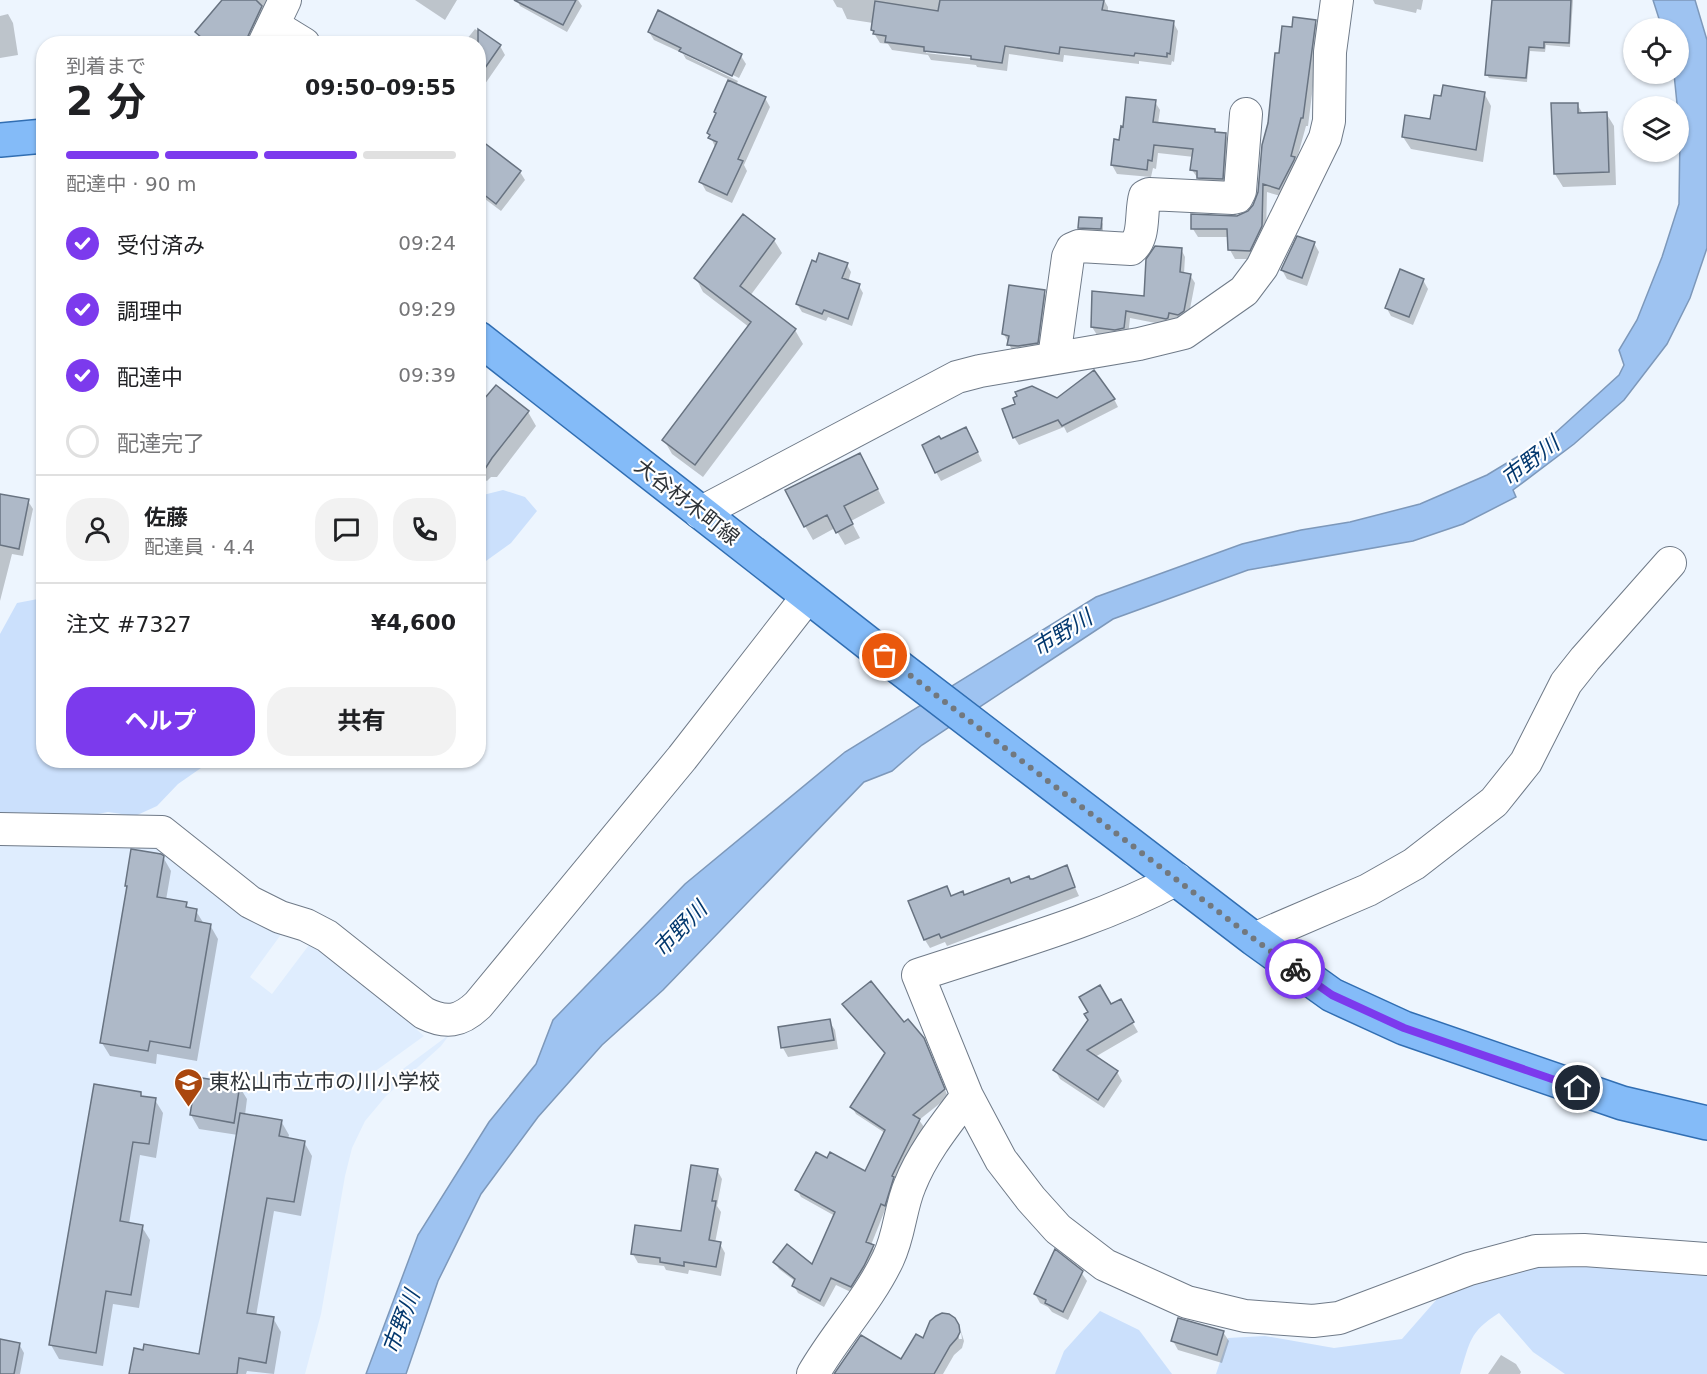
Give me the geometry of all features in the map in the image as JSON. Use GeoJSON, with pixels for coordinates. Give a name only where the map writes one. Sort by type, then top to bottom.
{"type":"FeatureCollection","features":[{"type":"Feature","properties":{"kind":"main road"},"geometry":{"type":"LineString","coordinates":[[0,140],[36,137]]}},
{"type":"Feature","properties":{"kind":"main road","name":"大谷材木町線"},"geometry":{"type":"LineString","coordinates":[[486,344],[896,665],[1177,879]]}},
{"type":"Feature","properties":{"kind":"main road"},"geometry":{"type":"LineString","coordinates":[[1177,879],[1254,939],[1332,995],[1404,1028],[1622,1103],[1707,1123]]}},
{"type":"Feature","properties":{"kind":"street"},"geometry":{"type":"LineString","coordinates":[[700,513],[957,377],[980,371],[1139,344],[1184,333],[1244,291],[1262,267],[1325,138],[1329,121],[1330,52],[1337,0]]}},
{"type":"Feature","properties":{"kind":"street"},"geometry":{"type":"LineString","coordinates":[[274,23],[293,36]]}},
{"type":"Feature","properties":{"kind":"street"},"geometry":{"type":"LineString","coordinates":[[1054,358],[1068,257],[1072,249],[1079,246],[1131,249],[1137,244],[1140,236],[1143,202],[1145,196],[1149,194],[1237,197],[1240,191],[1246,114]]}},
{"type":"Feature","properties":{"kind":"street"},"geometry":{"type":"LineString","coordinates":[[1254,939],[1368,890],[1414,864],[1494,802],[1526,762],[1566,683],[1670,563]]}},
{"type":"Feature","properties":{"kind":"street"},"geometry":{"type":"LineString","coordinates":[[0,829],[162,832],[250,902],[327,936],[424,1013],[440,1021],[459,1018],[478,1005],[573,892],[682,758],[807,596]]}},
{"type":"Feature","properties":{"kind":"street"},"geometry":{"type":"LineString","coordinates":[[1177,879],[1149,894],[1103,913],[918,975],[967,1096],[1002,1160],[1031,1199],[1058,1229],[1105,1265],[1187,1302],[1245,1316],[1313,1321],[1339,1318],[1469,1269],[1536,1251],[1584,1250],[1707,1258]]}},
{"type":"Feature","properties":{"kind":"street"},"geometry":{"type":"LineString","coordinates":[[813,1374],[834,1340],[876,1284],[900,1230],[909,1185],[931,1144],[967,1096]]}},
{"type":"Feature","properties":{"kind":"shaded area"},"geometry":{"type":"Polygon","coordinates":[[[503,490],[525,497],[537,511],[511,543],[486,561],[486,494],[503,490]]]}},
{"type":"Feature","properties":{"kind":"shaded area"},"geometry":{"type":"Polygon","coordinates":[[[36,599],[36,768],[201,768],[178,784],[157,806],[135,816],[108,812],[78,818],[0,819],[0,634],[17,603],[36,599]]]}},
{"type":"Feature","properties":{"kind":"shaded area","name":"東松山市立市の川小学校"},"geometry":{"type":"Polygon","coordinates":[[[151,838],[285,929],[250,977],[272,994],[312,941],[420,1020],[415,1028],[424,1036],[363,1080],[376,1089],[450,1034],[441,1046],[386,1096],[365,1121],[352,1148],[321,1314],[305,1374],[0,1374],[0,839],[151,838]]]}},
{"type":"Feature","properties":{"kind":"shaded area"},"geometry":{"type":"Polygon","coordinates":[[[1550,1263],[1707,1267],[1707,1374],[1565,1374],[1533,1352],[1499,1313],[1476,1332],[1460,1374],[1216,1374],[1228,1338],[1265,1336],[1334,1348],[1402,1339],[1444,1291],[1550,1263]]]}},
{"type":"Feature","properties":{"kind":"shaded area"},"geometry":{"type":"Polygon","coordinates":[[[1100,1311],[1139,1330],[1172,1374],[1055,1374],[1064,1351],[1100,1311]]]}},
{"type":"Feature","properties":{"kind":"water","name":"市野川"},"geometry":{"type":"Polygon","coordinates":[[[1653,0],[1695,0],[1707,40],[1707,248],[1690,298],[1667,344],[1624,400],[1574,444],[1513,490],[1516,497],[1463,524],[1413,541],[1248,570],[1113,619],[922,745],[892,771],[864,782],[663,990],[602,1045],[538,1117],[481,1194],[438,1281],[406,1374],[366,1374],[418,1235],[489,1122],[536,1064],[553,1020],[685,884],[845,752],[1096,597],[1242,544],[1301,530],[1350,522],[1420,504],[1487,475],[1553,435],[1619,375],[1624,365],[1619,350],[1637,320],[1662,257],[1679,204],[1680,162],[1689,162],[1689,96],[1676,96],[1675,84],[1689,84],[1689,18],[1659,18],[1653,0]]]}},
{"type":"Feature","properties":{"kind":"building"},"geometry":{"type":"Polygon","coordinates":[[[222,0],[256,0],[262,6],[248,36],[200,36],[195,32],[222,0]]]}},
{"type":"Feature","properties":{"kind":"building"},"geometry":{"type":"Polygon","coordinates":[[[514,0],[576,0],[563,25],[514,0]]]}},
{"type":"Feature","properties":{"kind":"building"},"geometry":{"type":"Polygon","coordinates":[[[940,0],[1104,0],[1102,10],[1174,21],[1170,54],[1167,53],[1167,57],[1135,53],[1134,56],[1060,47],[1059,54],[1005,46],[1002,63],[971,59],[971,56],[924,51],[924,47],[885,42],[886,36],[873,34],[874,31],[871,30],[875,1],[938,11],[940,0]]]}},
{"type":"Feature","properties":{"kind":"building"},"geometry":{"type":"Polygon","coordinates":[[[1492,0],[1571,0],[1569,43],[1544,42],[1544,48],[1529,47],[1526,78],[1485,75],[1492,0]]]}},
{"type":"Feature","properties":{"kind":"building"},"geometry":{"type":"Polygon","coordinates":[[[658,10],[742,54],[732,76],[679,51],[681,48],[648,32],[658,10]]]}},
{"type":"Feature","properties":{"kind":"building"},"geometry":{"type":"Polygon","coordinates":[[[1293,17],[1316,20],[1303,118],[1301,118],[1291,156],[1295,157],[1279,189],[1263,184],[1262,226],[1250,251],[1228,250],[1227,229],[1191,229],[1191,214],[1237,216],[1248,211],[1253,205],[1258,192],[1262,145],[1268,123],[1275,53],[1279,53],[1282,26],[1292,27],[1293,17]]]}},
{"type":"Feature","properties":{"kind":"building"},"geometry":{"type":"Polygon","coordinates":[[[478,29],[501,45],[486,67],[486,36],[478,36],[478,29]]]}},
{"type":"Feature","properties":{"kind":"building"},"geometry":{"type":"Polygon","coordinates":[[[728,80],[766,97],[738,159],[743,161],[727,195],[699,182],[717,142],[708,138],[710,135],[707,133],[728,80]]]}},
{"type":"Feature","properties":{"kind":"building"},"geometry":{"type":"Polygon","coordinates":[[[1443,85],[1485,92],[1476,150],[1402,137],[1405,115],[1430,119],[1434,95],[1441,96],[1443,85]]]}},
{"type":"Feature","properties":{"kind":"building"},"geometry":{"type":"Polygon","coordinates":[[[1126,97],[1156,100],[1153,122],[1215,129],[1215,132],[1226,133],[1223,179],[1197,178],[1197,171],[1190,170],[1193,149],[1154,145],[1152,161],[1148,160],[1147,170],[1111,165],[1114,139],[1119,140],[1121,126],[1123,127],[1126,97]]]}},
{"type":"Feature","properties":{"kind":"building"},"geometry":{"type":"Polygon","coordinates":[[[1551,103],[1578,103],[1578,113],[1607,112],[1609,172],[1554,174],[1551,103]]]}},
{"type":"Feature","properties":{"kind":"building"},"geometry":{"type":"Polygon","coordinates":[[[486,144],[521,171],[496,204],[486,196],[486,144]]]}},
{"type":"Feature","properties":{"kind":"building"},"geometry":{"type":"Polygon","coordinates":[[[743,214],[775,239],[740,286],[796,329],[695,465],[662,440],[751,322],[694,278],[743,214]]]}},
{"type":"Feature","properties":{"kind":"building"},"geometry":{"type":"Polygon","coordinates":[[[1079,217],[1102,218],[1101,229],[1078,228],[1079,217]]]}},
{"type":"Feature","properties":{"kind":"building"},"geometry":{"type":"Polygon","coordinates":[[[1297,236],[1315,242],[1302,278],[1281,270],[1297,236]]]}},
{"type":"Feature","properties":{"kind":"building"},"geometry":{"type":"Polygon","coordinates":[[[1155,246],[1182,248],[1180,272],[1191,274],[1184,311],[1178,315],[1169,313],[1166,319],[1126,311],[1124,328],[1115,330],[1091,327],[1092,291],[1144,296],[1146,259],[1155,246]]]}},
{"type":"Feature","properties":{"kind":"building"},"geometry":{"type":"Polygon","coordinates":[[[819,253],[848,263],[842,278],[860,284],[848,319],[824,310],[822,314],[796,304],[812,260],[816,262],[819,253]]]}},
{"type":"Feature","properties":{"kind":"building"},"geometry":{"type":"Polygon","coordinates":[[[1400,269],[1424,279],[1409,317],[1385,308],[1400,269]]]}},
{"type":"Feature","properties":{"kind":"building"},"geometry":{"type":"Polygon","coordinates":[[[1009,285],[1045,290],[1038,343],[1007,345],[1009,336],[1002,334],[1009,285]]]}},
{"type":"Feature","properties":{"kind":"building"},"geometry":{"type":"Polygon","coordinates":[[[1094,370],[1115,399],[1062,426],[1058,420],[1013,438],[1002,409],[1015,404],[1013,398],[1017,396],[1015,392],[1032,386],[1057,398],[1094,370]]]}},
{"type":"Feature","properties":{"kind":"building"},"geometry":{"type":"Polygon","coordinates":[[[496,385],[529,411],[486,467],[486,397],[496,385]]]}},
{"type":"Feature","properties":{"kind":"building"},"geometry":{"type":"Polygon","coordinates":[[[966,427],[978,452],[935,473],[922,445],[939,436],[941,439],[966,427]]]}},
{"type":"Feature","properties":{"kind":"building"},"geometry":{"type":"Polygon","coordinates":[[[860,453],[878,489],[844,506],[853,524],[836,533],[827,515],[804,527],[785,490],[860,453]]]}},
{"type":"Feature","properties":{"kind":"building"},"geometry":{"type":"Polygon","coordinates":[[[0,494],[29,499],[19,549],[0,545],[0,494]]]}},
{"type":"Feature","properties":{"kind":"building"},"geometry":{"type":"Polygon","coordinates":[[[131,849],[164,856],[157,897],[187,902],[186,907],[197,909],[195,921],[211,924],[190,1048],[150,1041],[148,1051],[100,1043],[127,886],[125,886],[131,849]]]}},
{"type":"Feature","properties":{"kind":"building"},"geometry":{"type":"Polygon","coordinates":[[[1067,865],[1075,887],[941,938],[939,934],[924,940],[908,901],[947,886],[951,896],[963,891],[964,895],[1009,878],[1011,883],[1029,876],[1033,879],[1067,865]]]}},
{"type":"Feature","properties":{"kind":"building"},"geometry":{"type":"Polygon","coordinates":[[[871,981],[904,1022],[908,1019],[924,1038],[945,1089],[913,1115],[920,1119],[892,1176],[894,1177],[885,1206],[881,1204],[866,1242],[874,1245],[864,1266],[851,1287],[831,1278],[820,1301],[792,1286],[795,1279],[773,1262],[787,1244],[812,1264],[835,1212],[795,1190],[816,1152],[827,1158],[830,1152],[865,1171],[885,1130],[850,1107],[885,1053],[842,1004],[871,981]]]}},
{"type":"Feature","properties":{"kind":"building"},"geometry":{"type":"Polygon","coordinates":[[[1100,985],[1111,1004],[1121,999],[1134,1022],[1087,1050],[1118,1071],[1098,1100],[1053,1070],[1088,1020],[1084,1014],[1088,1012],[1079,997],[1100,985]]]}},
{"type":"Feature","properties":{"kind":"building"},"geometry":{"type":"Polygon","coordinates":[[[830,1019],[834,1040],[781,1048],[778,1027],[830,1019]]]}},
{"type":"Feature","properties":{"kind":"building"},"geometry":{"type":"Polygon","coordinates":[[[196,1077],[240,1084],[234,1123],[190,1115],[196,1077]]]}},
{"type":"Feature","properties":{"kind":"building"},"geometry":{"type":"Polygon","coordinates":[[[94,1084],[141,1092],[141,1096],[156,1098],[149,1144],[133,1142],[120,1221],[143,1225],[131,1295],[106,1291],[96,1353],[49,1345],[94,1084]]]}},
{"type":"Feature","properties":{"kind":"building"},"geometry":{"type":"Polygon","coordinates":[[[240,1113],[282,1120],[279,1136],[305,1141],[294,1202],[267,1198],[247,1313],[274,1317],[266,1363],[239,1358],[237,1374],[129,1374],[134,1348],[143,1350],[144,1344],[199,1354],[240,1113]]]}},
{"type":"Feature","properties":{"kind":"building"},"geometry":{"type":"Polygon","coordinates":[[[691,1165],[718,1169],[712,1201],[716,1201],[709,1240],[721,1242],[716,1267],[684,1262],[684,1266],[660,1262],[660,1258],[631,1254],[635,1225],[681,1231],[691,1165]]]}},
{"type":"Feature","properties":{"kind":"building"},"geometry":{"type":"Polygon","coordinates":[[[1055,1249],[1083,1271],[1063,1312],[1045,1303],[1046,1300],[1034,1294],[1055,1249]]]}},
{"type":"Feature","properties":{"kind":"building"},"geometry":{"type":"Polygon","coordinates":[[[942,1313],[955,1318],[960,1332],[934,1374],[834,1374],[861,1335],[901,1359],[916,1334],[923,1338],[930,1321],[942,1313]]]}},
{"type":"Feature","properties":{"kind":"building"},"geometry":{"type":"Polygon","coordinates":[[[1178,1318],[1224,1331],[1217,1355],[1171,1341],[1178,1318]]]}},
{"type":"Feature","properties":{"kind":"building"},"geometry":{"type":"Polygon","coordinates":[[[0,1339],[20,1343],[14,1374],[0,1374],[0,1339]]]}},
{"type":"Feature","properties":{"kind":"way so far"},"geometry":{"type":"LineString","coordinates":[[885,656],[1295,969]]}},
{"type":"Feature","properties":{"kind":"place","name":"東松山市立市の川小学校"},"geometry":{"type":"Point","coordinates":[188,1108]}},
{"type":"Feature","properties":{"kind":"route"},"geometry":{"type":"LineString","coordinates":[[1295,969],[1332,995],[1404,1028],[1578,1088]]}}]}
